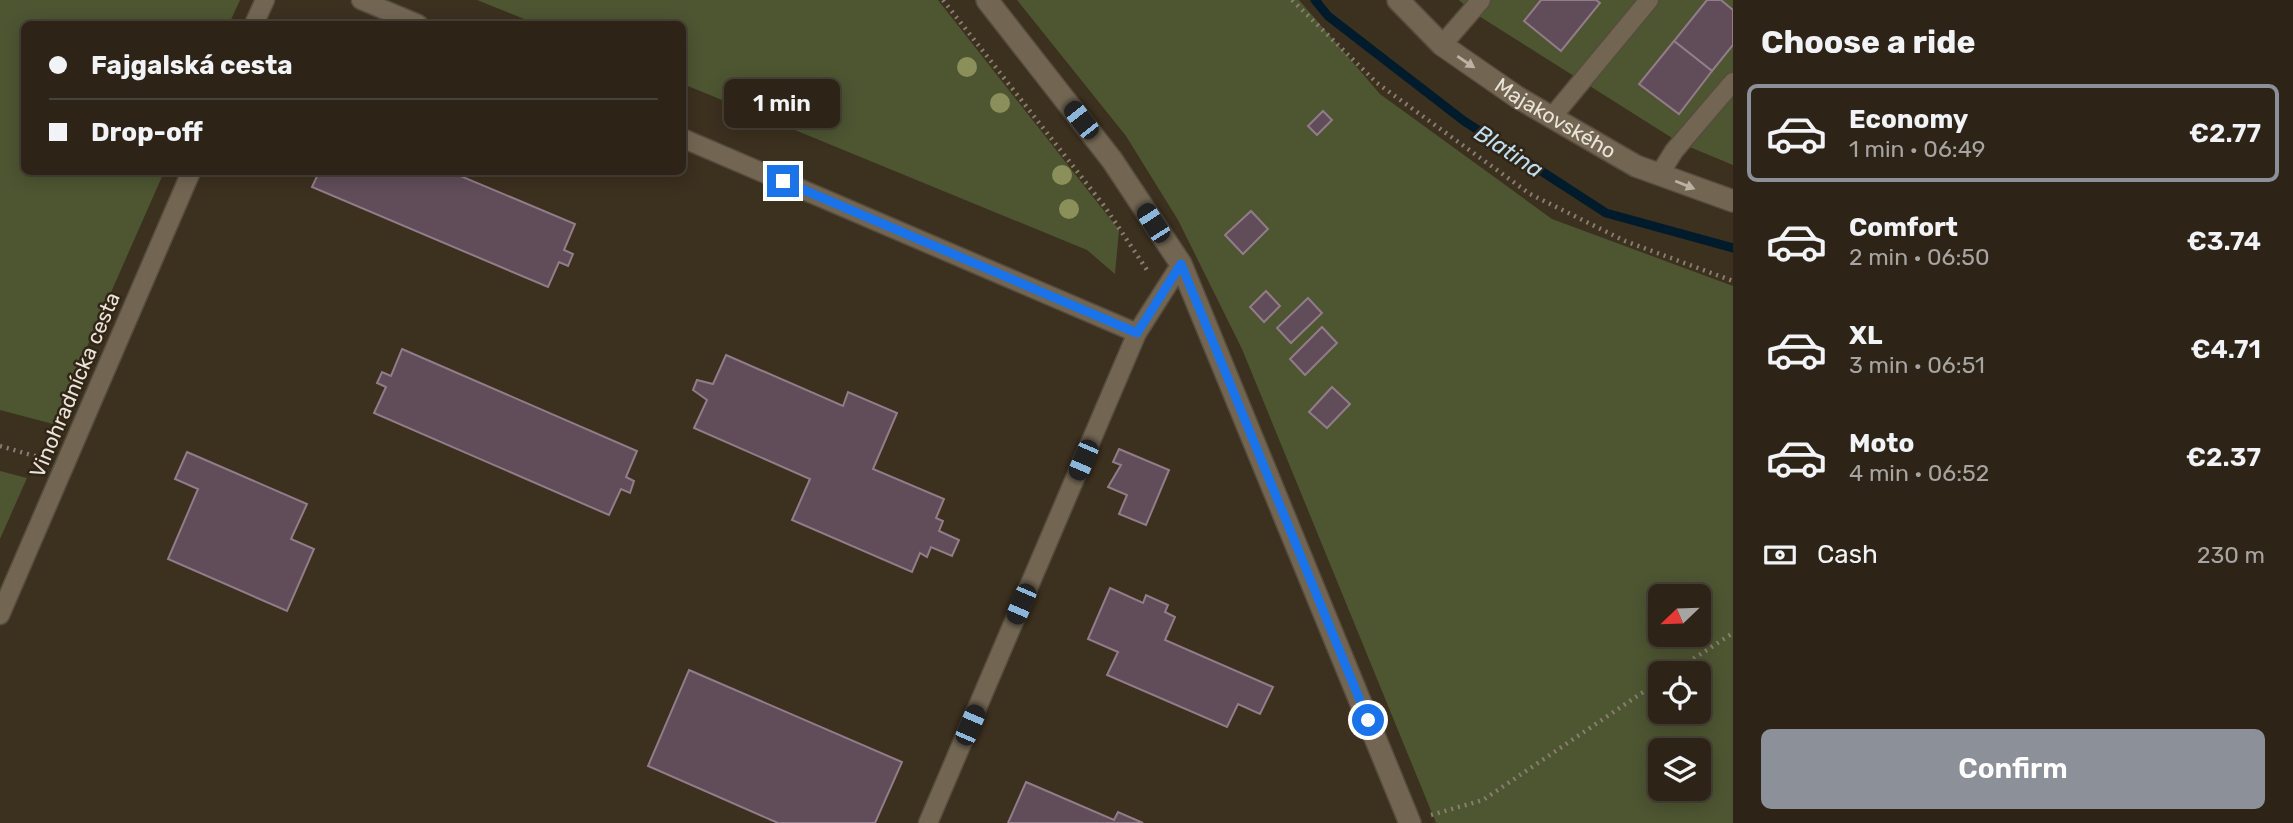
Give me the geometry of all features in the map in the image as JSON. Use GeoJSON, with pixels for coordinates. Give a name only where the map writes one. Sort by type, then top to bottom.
{"type":"FeatureCollection","features":[{"type":"Feature","properties":{"kind":"street"},"geometry":{"type":"LineString","coordinates":[[987,0],[1112,160],[1181,264],[1410,822]]}},
{"type":"Feature","properties":{"kind":"street","name":"Majakovského"},"geometry":{"type":"LineString","coordinates":[[1398,0],[1442,45],[1552,117],[1636,166],[1733,201]]}},
{"type":"Feature","properties":{"kind":"lane"},"geometry":{"type":"LineString","coordinates":[[255,21],[265,0]]}},
{"type":"Feature","properties":{"kind":"lane"},"geometry":{"type":"LineString","coordinates":[[361,0],[411,21]]}},
{"type":"Feature","properties":{"kind":"lane"},"geometry":{"type":"LineString","coordinates":[[1442,45],[1481,0]]}},
{"type":"Feature","properties":{"kind":"lane"},"geometry":{"type":"LineString","coordinates":[[1552,117],[1649,0]]}},
{"type":"Feature","properties":{"kind":"lane"},"geometry":{"type":"LineString","coordinates":[[1659,175],[1674,151],[1733,82]]}},
{"type":"Feature","properties":{"kind":"lane"},"geometry":{"type":"LineString","coordinates":[[686,140],[1137,333]]}},
{"type":"Feature","properties":{"kind":"lane","name":"Vinohradnícka cesta"},"geometry":{"type":"LineString","coordinates":[[0,615],[190,175]]}},
{"type":"Feature","properties":{"kind":"lane"},"geometry":{"type":"LineString","coordinates":[[928,823],[1137,333],[1181,264]]}},
{"type":"Feature","properties":{"kind":"path"},"geometry":{"type":"LineString","coordinates":[[943,0],[1132,244]]}},
{"type":"Feature","properties":{"kind":"path"},"geometry":{"type":"LineString","coordinates":[[1292,0],[1377,83],[1530,194],[1625,242],[1733,281]]}},
{"type":"Feature","properties":{"kind":"path"},"geometry":{"type":"LineString","coordinates":[[0,446],[66,464]]}},
{"type":"Feature","properties":{"kind":"path"},"geometry":{"type":"LineString","coordinates":[[1691,661],[1733,633]]}},
{"type":"Feature","properties":{"kind":"path"},"geometry":{"type":"LineString","coordinates":[[1410,822],[1483,800],[1648,689]]}},
{"type":"Feature","properties":{"kind":"green space"},"geometry":{"type":"Polygon","coordinates":[[[0,0],[240,0],[230,21],[21,21],[21,175],[163,175],[53,424],[0,410],[0,0]]]}},
{"type":"Feature","properties":{"kind":"green space"},"geometry":{"type":"Polygon","coordinates":[[[477,0],[938,0],[1119,230],[1115,274],[1087,250],[686,85],[686,21],[530,21],[477,0]]]}},
{"type":"Feature","properties":{"kind":"green space"},"geometry":{"type":"Polygon","coordinates":[[[1017,0],[1299,0],[1380,94],[1552,219],[1733,286],[1733,823],[1436,823],[1242,349],[1178,220],[1126,136],[1017,0]]]}},
{"type":"Feature","properties":{"kind":"green space"},"geometry":{"type":"Polygon","coordinates":[[[1459,0],[1733,0],[1733,165],[1680,143],[1471,11],[1459,0]]]}},
{"type":"Feature","properties":{"kind":"green space"},"geometry":{"type":"Polygon","coordinates":[[[0,471],[27,478],[0,539],[0,471]]]}},
{"type":"Feature","properties":{"kind":"building"},"geometry":{"type":"Polygon","coordinates":[[[1541,0],[1596,0],[1600,3],[1561,51],[1524,21],[1541,0]]]}},
{"type":"Feature","properties":{"kind":"building"},"geometry":{"type":"Polygon","coordinates":[[[1707,0],[1721,0],[1733,10],[1733,45],[1712,71],[1674,41],[1707,0]]]}},
{"type":"Feature","properties":{"kind":"building"},"geometry":{"type":"Polygon","coordinates":[[[1674,41],[1712,71],[1679,114],[1639,84],[1674,41]]]}},
{"type":"Feature","properties":{"kind":"building"},"geometry":{"type":"Polygon","coordinates":[[[1323,111],[1332,120],[1317,135],[1308,126],[1323,111]]]}},
{"type":"Feature","properties":{"kind":"building"},"geometry":{"type":"Polygon","coordinates":[[[318,175],[458,175],[575,224],[564,250],[573,254],[568,266],[559,262],[548,287],[312,187],[318,175]]]}},
{"type":"Feature","properties":{"kind":"building"},"geometry":{"type":"Polygon","coordinates":[[[1251,211],[1268,229],[1243,254],[1225,235],[1251,211]]]}},
{"type":"Feature","properties":{"kind":"building"},"geometry":{"type":"Polygon","coordinates":[[[1266,291],[1280,306],[1264,322],[1250,307],[1266,291]]]}},
{"type":"Feature","properties":{"kind":"building"},"geometry":{"type":"Polygon","coordinates":[[[1308,298],[1322,313],[1291,343],[1277,328],[1308,298]]]}},
{"type":"Feature","properties":{"kind":"building"},"geometry":{"type":"Polygon","coordinates":[[[1322,327],[1337,343],[1305,375],[1290,359],[1322,327]]]}},
{"type":"Feature","properties":{"kind":"building"},"geometry":{"type":"Polygon","coordinates":[[[402,349],[637,451],[626,477],[634,481],[630,493],[621,489],[609,515],[374,413],[386,387],[377,383],[382,372],[391,376],[402,349]]]}},
{"type":"Feature","properties":{"kind":"building"},"geometry":{"type":"Polygon","coordinates":[[[726,355],[843,406],[848,392],[897,413],[873,469],[944,499],[936,518],[943,521],[939,531],[959,540],[952,556],[931,547],[927,557],[920,553],[912,572],[792,520],[810,479],[694,428],[707,400],[693,390],[697,380],[713,384],[726,355]]]}},
{"type":"Feature","properties":{"kind":"building"},"geometry":{"type":"Polygon","coordinates":[[[1332,387],[1350,404],[1327,428],[1309,412],[1332,387]]]}},
{"type":"Feature","properties":{"kind":"building"},"geometry":{"type":"Polygon","coordinates":[[[1119,449],[1169,470],[1146,525],[1119,514],[1127,495],[1108,487],[1121,465],[1113,462],[1119,449]]]}},
{"type":"Feature","properties":{"kind":"building"},"geometry":{"type":"Polygon","coordinates":[[[187,452],[307,504],[291,539],[314,549],[287,611],[168,559],[198,489],[175,479],[187,452]]]}},
{"type":"Feature","properties":{"kind":"building"},"geometry":{"type":"Polygon","coordinates":[[[1110,588],[1143,603],[1146,595],[1168,605],[1165,612],[1175,617],[1165,640],[1273,687],[1260,714],[1238,704],[1227,727],[1107,675],[1118,652],[1088,639],[1110,588]]]}},
{"type":"Feature","properties":{"kind":"building"},"geometry":{"type":"Polygon","coordinates":[[[689,670],[902,762],[875,823],[778,823],[648,766],[689,670]]]}},
{"type":"Feature","properties":{"kind":"building"},"geometry":{"type":"Polygon","coordinates":[[[1026,782],[1114,820],[1118,812],[1143,823],[1008,823],[1026,782]]]}},
{"type":"Feature","properties":{"kind":"waterway","name":"Blatina"},"geometry":{"type":"LineString","coordinates":[[1315,0],[1328,16],[1464,121],[1606,213],[1733,248]]}},
{"type":"Feature","properties":{"kind":"route"},"geometry":{"type":"LineString","coordinates":[[783,181],[1137,333],[1181,264],[1368,720]]}}]}
